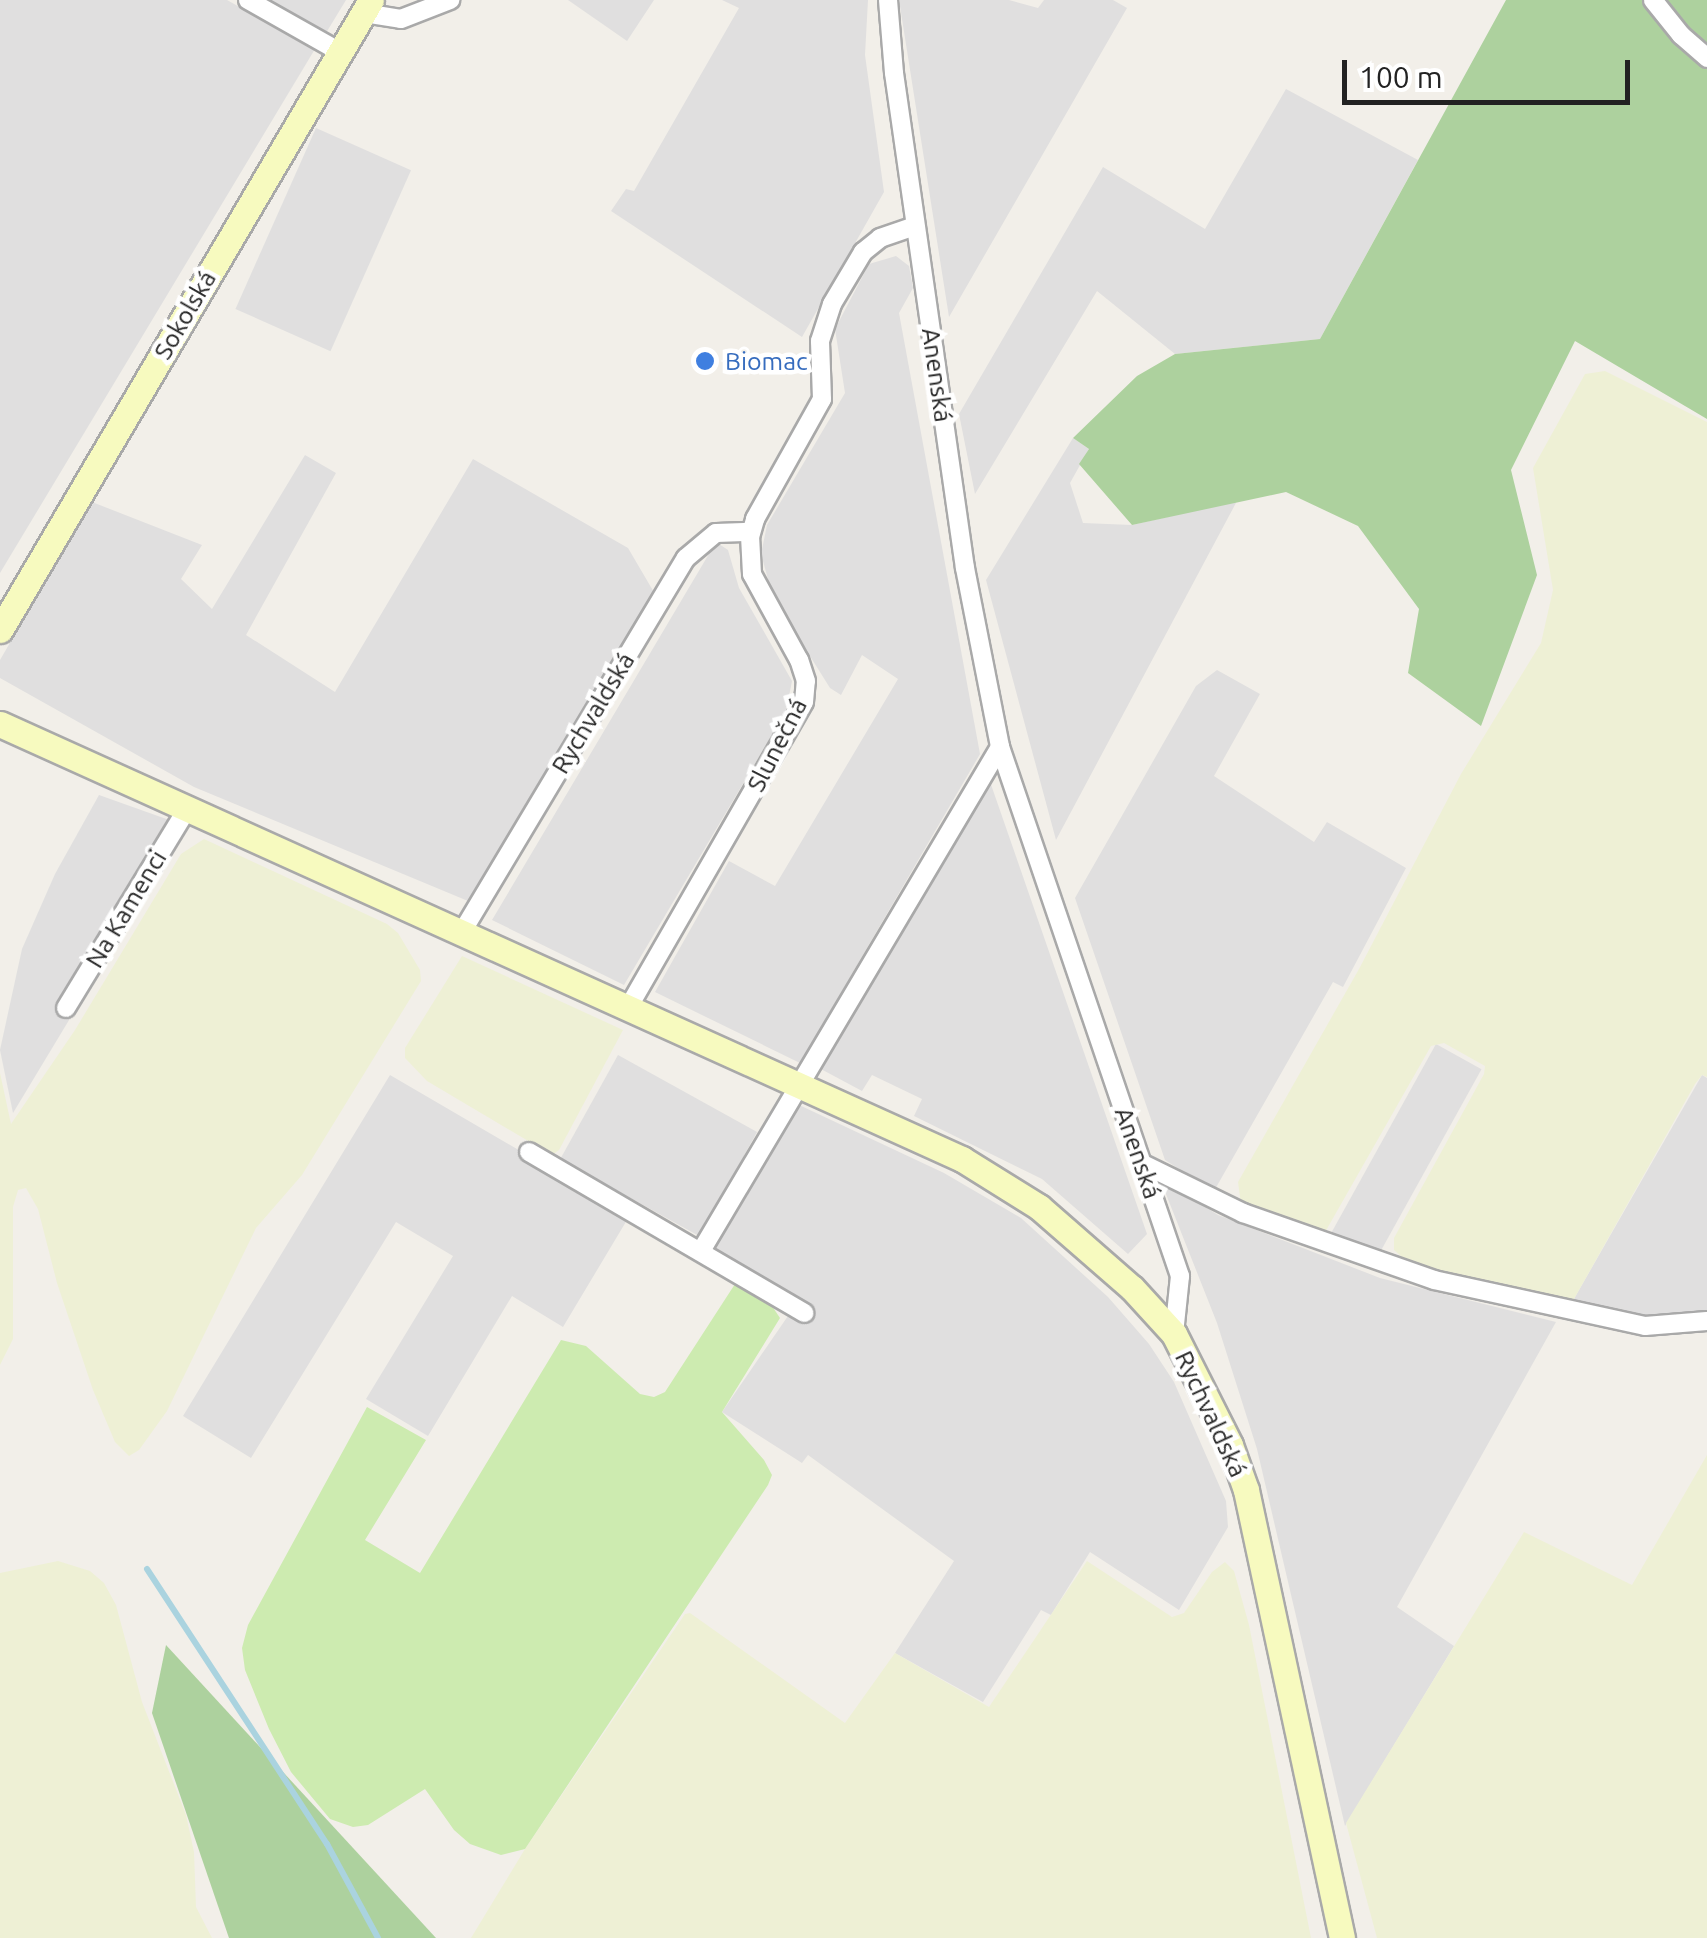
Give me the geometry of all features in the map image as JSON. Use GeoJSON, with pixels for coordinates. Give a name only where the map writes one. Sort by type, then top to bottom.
{"type":"FeatureCollection","features":[{"type":"Feature","properties":{"kind":"street"},"geometry":{"type":"LineString","coordinates":[[248,0],[340,52]]}},
{"type":"Feature","properties":{"kind":"street"},"geometry":{"type":"LineString","coordinates":[[367,6],[400,19],[450,0]]}},
{"type":"Feature","properties":{"kind":"street","name":"Anenská"},"geometry":{"type":"LineString","coordinates":[[888,0],[965,568],[1000,747],[1180,1276],[1174,1334]]}},
{"type":"Feature","properties":{"kind":"street"},"geometry":{"type":"LineString","coordinates":[[1654,0],[1681,35],[1707,58]]}},
{"type":"Feature","properties":{"kind":"street","name":"Sokolská"},"geometry":{"type":"LineString","coordinates":[[0,630],[367,6]]}},
{"type":"Feature","properties":{"kind":"street"},"geometry":{"type":"LineString","coordinates":[[751,532],[822,399],[820,341],[824,321],[851,269],[880,238],[916,226]]}},
{"type":"Feature","properties":{"kind":"street","name":"Rychvaldská"},"geometry":{"type":"LineString","coordinates":[[462,932],[686,558],[716,534],[751,532]]}},
{"type":"Feature","properties":{"kind":"street","name":"Slunečná"},"geometry":{"type":"LineString","coordinates":[[628,1008],[804,702],[806,681],[799,660],[752,574],[751,532]]}},
{"type":"Feature","properties":{"kind":"street","name":"Rychvaldská"},"geometry":{"type":"LineString","coordinates":[[0,724],[962,1159],[1012,1188],[1066,1228],[1174,1334],[1224,1431],[1246,1490],[1342,1938]]}},
{"type":"Feature","properties":{"kind":"street"},"geometry":{"type":"LineString","coordinates":[[701,1251],[1000,747]]}},
{"type":"Feature","properties":{"kind":"street","name":"Na Kamenci"},"geometry":{"type":"LineString","coordinates":[[66,1008],[187,809]]}},
{"type":"Feature","properties":{"kind":"street"},"geometry":{"type":"LineString","coordinates":[[529,1152],[804,1313]]}},
{"type":"Feature","properties":{"kind":"street"},"geometry":{"type":"LineString","coordinates":[[1141,1163],[1243,1214],[1434,1280],[1644,1326],[1707,1321]]}},
{"type":"Feature","properties":{"kind":"shaded area"},"geometry":{"type":"Polygon","coordinates":[[[0,0],[227,0],[315,49],[0,573],[0,0]]]}},
{"type":"Feature","properties":{"kind":"shaded area"},"geometry":{"type":"Polygon","coordinates":[[[268,0],[346,0],[326,33],[268,0]]]}},
{"type":"Feature","properties":{"kind":"shaded area"},"geometry":{"type":"Polygon","coordinates":[[[568,0],[654,0],[627,41],[568,0]]]}},
{"type":"Feature","properties":{"kind":"shaded area"},"geometry":{"type":"Polygon","coordinates":[[[722,0],[868,0],[865,55],[884,192],[802,337],[611,211],[626,189],[634,191],[739,8],[722,0]]]}},
{"type":"Feature","properties":{"kind":"shaded area"},"geometry":{"type":"Polygon","coordinates":[[[899,0],[1009,0],[1038,8],[1044,0],[1113,0],[1127,8],[949,317],[899,0]]]}},
{"type":"Feature","properties":{"kind":"shaded area"},"geometry":{"type":"Polygon","coordinates":[[[1286,89],[1418,160],[1320,339],[1175,354],[1097,291],[975,494],[959,414],[1103,167],[1205,229],[1286,89]]]}},
{"type":"Feature","properties":{"kind":"shaded area"},"geometry":{"type":"Polygon","coordinates":[[[316,128],[411,170],[330,351],[235,309],[316,128]]]}},
{"type":"Feature","properties":{"kind":"shaded area"},"geometry":{"type":"Polygon","coordinates":[[[896,256],[909,266],[913,288],[899,313],[980,754],[800,1063],[655,992],[729,861],[775,886],[898,679],[862,655],[841,695],[830,688],[773,597],[761,554],[767,525],[845,393],[835,329],[869,264],[896,256]]]}},
{"type":"Feature","properties":{"kind":"shaded area"},"geometry":{"type":"Polygon","coordinates":[[[1073,438],[1089,449],[1070,483],[1083,523],[1132,525],[1237,501],[1056,840],[986,580],[1073,438]]]}},
{"type":"Feature","properties":{"kind":"shaded area"},"geometry":{"type":"Polygon","coordinates":[[[305,455],[336,473],[246,635],[335,692],[473,459],[628,548],[655,594],[468,901],[194,787],[0,678],[0,660],[92,502],[202,545],[181,579],[212,609],[305,455]]]}},
{"type":"Feature","properties":{"kind":"shaded area"},"geometry":{"type":"Polygon","coordinates":[[[716,542],[728,550],[739,588],[792,681],[786,711],[624,985],[492,920],[716,542]]]}},
{"type":"Feature","properties":{"kind":"shaded area"},"geometry":{"type":"Polygon","coordinates":[[[1217,670],[1260,694],[1214,776],[1314,842],[1327,822],[1406,868],[1343,987],[1333,982],[1214,1191],[1165,1160],[1075,898],[1196,686],[1217,670]]]}},
{"type":"Feature","properties":{"kind":"shaded area"},"geometry":{"type":"Polygon","coordinates":[[[987,773],[1147,1234],[1128,1254],[1042,1179],[914,1116],[922,1099],[872,1075],[862,1091],[819,1068],[987,773]]]}},
{"type":"Feature","properties":{"kind":"shaded area"},"geometry":{"type":"Polygon","coordinates":[[[99,795],[186,826],[13,1113],[0,1050],[22,949],[55,874],[99,795]]]}},
{"type":"Feature","properties":{"kind":"shaded area"},"geometry":{"type":"Polygon","coordinates":[[[1436,1044],[1481,1069],[1377,1257],[1332,1232],[1436,1044]]]}},
{"type":"Feature","properties":{"kind":"shaded area"},"geometry":{"type":"Polygon","coordinates":[[[618,1055],[757,1132],[699,1236],[560,1159],[618,1055]]]}},
{"type":"Feature","properties":{"kind":"shaded area"},"geometry":{"type":"Polygon","coordinates":[[[390,1075],[613,1205],[611,1211],[627,1220],[563,1327],[512,1296],[428,1436],[366,1399],[453,1256],[396,1222],[251,1458],[183,1416],[390,1075]]]}},
{"type":"Feature","properties":{"kind":"shaded area"},"geometry":{"type":"Polygon","coordinates":[[[1702,1075],[1707,1078],[1707,1318],[1643,1316],[1571,1304],[1702,1075]]]}},
{"type":"Feature","properties":{"kind":"shaded area"},"geometry":{"type":"Polygon","coordinates":[[[797,1104],[944,1173],[1021,1218],[1108,1297],[1149,1344],[1174,1382],[1226,1501],[1228,1527],[1179,1610],[1090,1552],[1051,1615],[1041,1610],[983,1702],[895,1653],[954,1561],[808,1455],[802,1463],[722,1412],[790,1313],[807,1322],[815,1311],[713,1249],[797,1104]]]}},
{"type":"Feature","properties":{"kind":"shaded area"},"geometry":{"type":"Polygon","coordinates":[[[1167,1183],[1218,1215],[1380,1278],[1556,1322],[1397,1607],[1454,1646],[1345,1826],[1257,1449],[1217,1323],[1162,1184],[1167,1183]]]}},
{"type":"Feature","properties":{"kind":"green space"},"geometry":{"type":"Polygon","coordinates":[[[1506,0],[1707,0],[1707,419],[1575,341],[1511,470],[1537,575],[1481,726],[1408,673],[1419,609],[1358,526],[1286,492],[1132,525],[1079,464],[1089,449],[1073,438],[1137,376],[1175,354],[1320,339],[1506,0]]]}},
{"type":"Feature","properties":{"kind":"green space"},"geometry":{"type":"Polygon","coordinates":[[[1605,371],[1707,422],[1707,1077],[1702,1075],[1695,1084],[1574,1299],[1563,1304],[1409,1263],[1394,1250],[1394,1238],[1484,1074],[1485,1066],[1444,1043],[1431,1046],[1324,1234],[1241,1204],[1238,1182],[1359,969],[1461,774],[1541,643],[1553,590],[1533,468],[1585,374],[1605,371]]]}},
{"type":"Feature","properties":{"kind":"green space"},"geometry":{"type":"Polygon","coordinates":[[[204,839],[387,924],[398,933],[420,970],[421,981],[302,1175],[256,1228],[167,1411],[139,1450],[129,1456],[115,1442],[93,1390],[57,1283],[38,1209],[26,1188],[18,1190],[13,1207],[13,1339],[0,1365],[0,1073],[11,1124],[75,1030],[181,854],[204,839]]]}},
{"type":"Feature","properties":{"kind":"green space"},"geometry":{"type":"Polygon","coordinates":[[[462,956],[623,1030],[559,1150],[552,1155],[427,1081],[405,1058],[405,1048],[462,956]]]}},
{"type":"Feature","properties":{"kind":"green space"},"geometry":{"type":"Polygon","coordinates":[[[735,1284],[772,1306],[780,1318],[722,1412],[764,1460],[772,1475],[525,1849],[501,1855],[470,1844],[454,1830],[425,1789],[368,1825],[353,1827],[330,1819],[291,1772],[245,1670],[242,1648],[248,1625],[367,1407],[426,1440],[365,1540],[420,1573],[561,1340],[586,1346],[640,1394],[654,1397],[665,1392],[735,1284]]]}},
{"type":"Feature","properties":{"kind":"green space"},"geometry":{"type":"Polygon","coordinates":[[[1707,1455],[1707,1938],[1377,1938],[1346,1823],[1524,1532],[1632,1585],[1707,1455]]]}},
{"type":"Feature","properties":{"kind":"green space"},"geometry":{"type":"Polygon","coordinates":[[[58,1561],[90,1571],[104,1583],[116,1605],[142,1702],[186,1815],[194,1852],[196,1907],[212,1938],[0,1938],[0,1573],[58,1561]]]}},
{"type":"Feature","properties":{"kind":"green space"},"geometry":{"type":"Polygon","coordinates":[[[1087,1561],[1172,1617],[1184,1613],[1212,1572],[1225,1562],[1234,1571],[1249,1625],[1311,1938],[471,1938],[525,1849],[685,1614],[690,1613],[845,1723],[895,1653],[989,1707],[1087,1561]]]}},
{"type":"Feature","properties":{"kind":"green space"},"geometry":{"type":"Polygon","coordinates":[[[166,1645],[436,1938],[229,1938],[152,1713],[166,1645]]]}},
{"type":"Feature","properties":{"kind":"waterway"},"geometry":{"type":"LineString","coordinates":[[147,1569],[327,1844],[378,1938]]}},
{"type":"Feature","properties":{"kind":"place","name":"Biomac"},"geometry":{"type":"Point","coordinates":[705,361]}}]}
